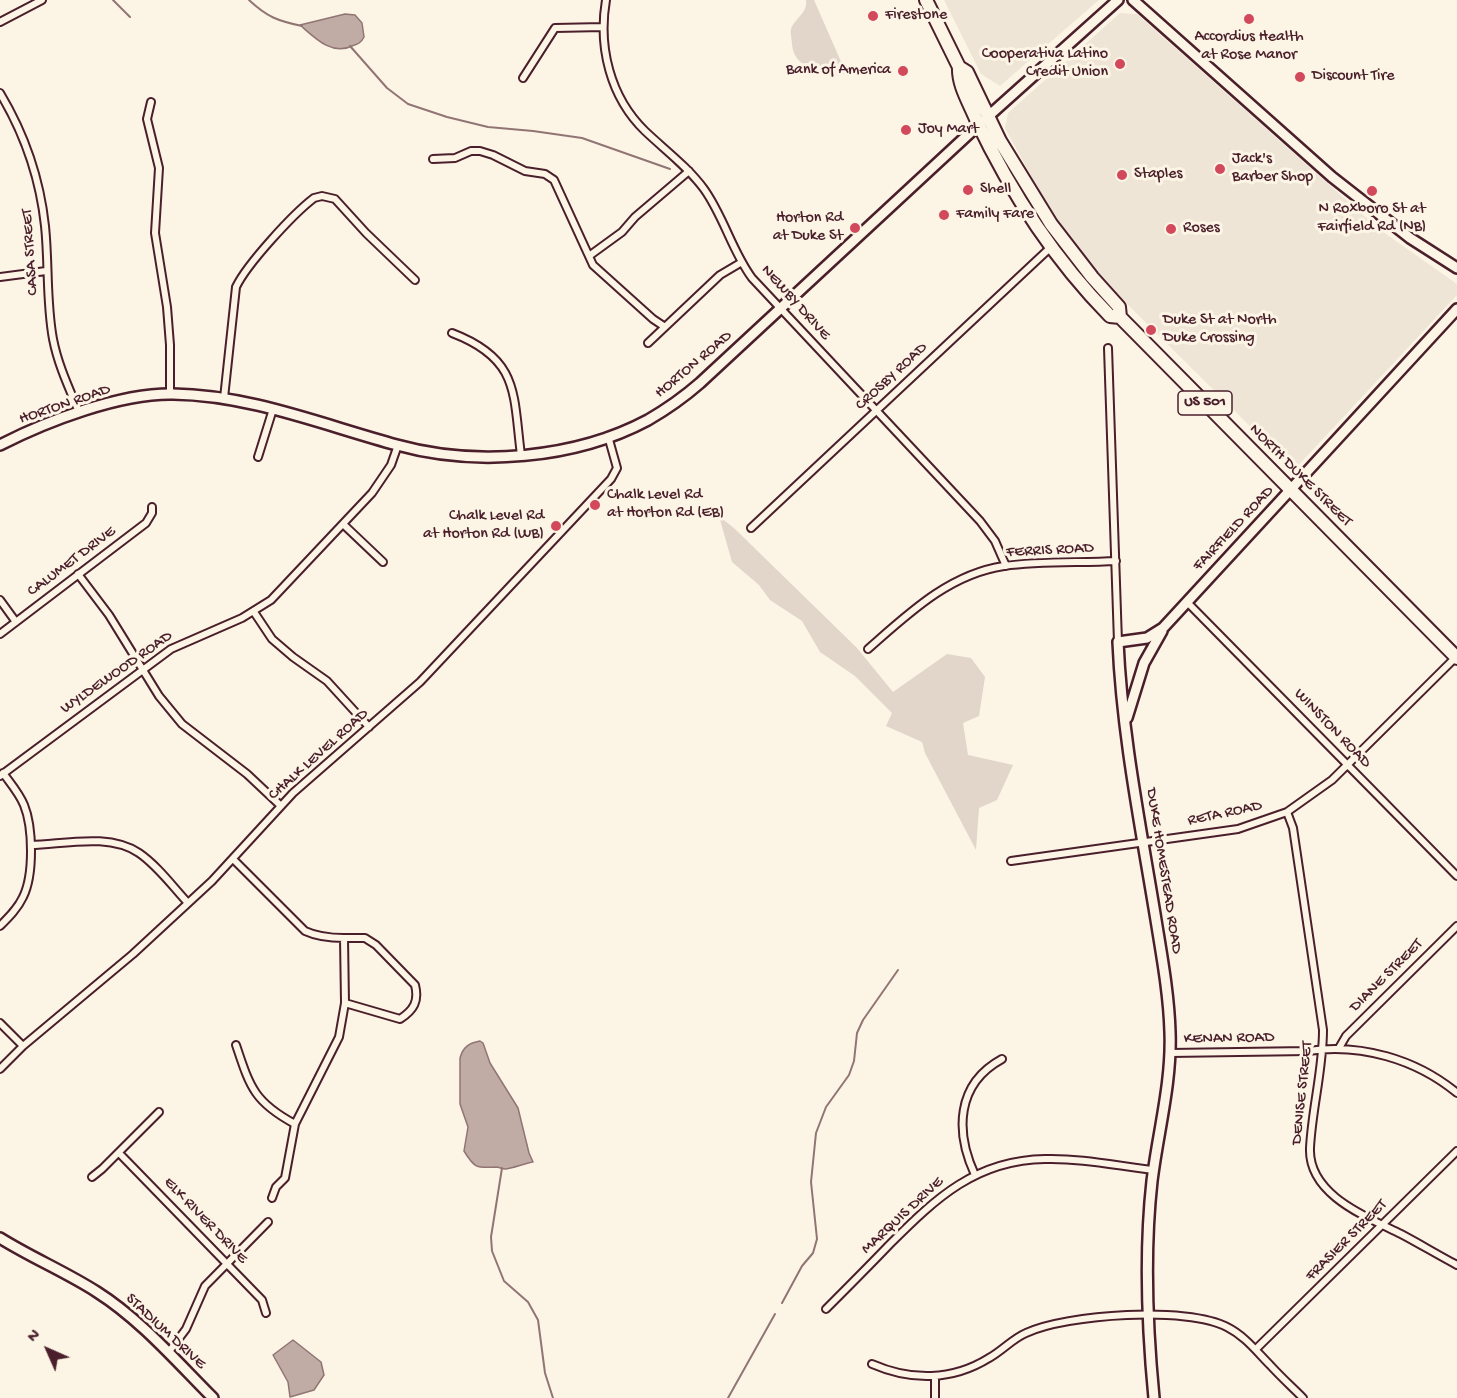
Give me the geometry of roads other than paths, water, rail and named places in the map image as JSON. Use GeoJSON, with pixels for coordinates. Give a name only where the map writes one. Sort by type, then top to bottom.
{"type":"FeatureCollection","features":[{"type":"Feature","properties":{"kind":"highway","name":"NORTH DUKE STREET"},"geometry":{"type":"LineString","coordinates":[[926,0],[959,67],[958,78],[984,121],[1051,224],[1092,277],[1119,307],[1120,317],[1456,658]]}},
{"type":"Feature","properties":{"kind":"highway","name":"NORTH DUKE STREET"},"geometry":{"type":"LineString","coordinates":[[984,121],[1029,215],[1097,302],[1110,316],[1120,317]]}},
{"type":"Feature","properties":{"kind":"street"},"geometry":{"type":"LineString","coordinates":[[0,22],[42,0]]}},
{"type":"Feature","properties":{"kind":"street","name":"NEWBY DRIVE"},"geometry":{"type":"LineString","coordinates":[[606,0],[603,27],[608,66],[621,100],[644,130],[689,171],[710,198],[752,278],[987,530],[1006,566]]}},
{"type":"Feature","properties":{"kind":"street","name":"HORTON ROAD"},"geometry":{"type":"LineString","coordinates":[[0,445],[79,412],[131,399],[170,394],[224,398],[273,409],[398,445],[434,453],[468,457],[521,455],[566,448],[608,436],[647,420],[682,398],[1118,0]]}},
{"type":"Feature","properties":{"kind":"street"},"geometry":{"type":"LineString","coordinates":[[1133,0],[1340,184],[1401,232],[1457,268]]}},
{"type":"Feature","properties":{"kind":"street"},"geometry":{"type":"LineString","coordinates":[[523,78],[555,28],[603,27]]}},
{"type":"Feature","properties":{"kind":"street","name":"CASA STREET"},"geometry":{"type":"LineString","coordinates":[[0,93],[16,122],[37,179],[45,222],[46,271],[53,342],[65,381],[79,412]]}},
{"type":"Feature","properties":{"kind":"street"},"geometry":{"type":"LineString","coordinates":[[151,102],[147,119],[159,168],[154,233],[167,307],[170,394]]}},
{"type":"Feature","properties":{"kind":"street"},"geometry":{"type":"LineString","coordinates":[[433,159],[455,158],[467,152],[480,151],[525,171],[550,176],[554,180],[596,269],[665,327]]}},
{"type":"Feature","properties":{"kind":"street"},"geometry":{"type":"LineString","coordinates":[[589,256],[622,232],[635,217],[689,171]]}},
{"type":"Feature","properties":{"kind":"street"},"geometry":{"type":"LineString","coordinates":[[224,398],[236,287],[256,258],[314,198],[322,196],[335,199],[366,233],[415,280]]}},
{"type":"Feature","properties":{"kind":"street","name":"CROSBY ROAD"},"geometry":{"type":"LineString","coordinates":[[751,528],[1052,246]]}},
{"type":"Feature","properties":{"kind":"street"},"geometry":{"type":"LineString","coordinates":[[648,343],[720,275],[742,262]]}},
{"type":"Feature","properties":{"kind":"street"},"geometry":{"type":"LineString","coordinates":[[0,277],[46,271]]}},
{"type":"Feature","properties":{"kind":"street","name":"FAIRFIELD ROAD"},"geometry":{"type":"LineString","coordinates":[[1118,642],[1147,638],[1164,628],[1457,309]]}},
{"type":"Feature","properties":{"kind":"street"},"geometry":{"type":"LineString","coordinates":[[452,333],[481,347],[507,376],[515,397],[521,455]]}},
{"type":"Feature","properties":{"kind":"street","name":"DUKE HOMESTEAD ROAD"},"geometry":{"type":"LineString","coordinates":[[1108,348],[1118,642],[1126,723],[1164,974],[1170,1033],[1170,1053],[1149,1216],[1148,1315],[1154,1398]]}},
{"type":"Feature","properties":{"kind":"street"},"geometry":{"type":"LineString","coordinates":[[258,457],[273,409]]}},
{"type":"Feature","properties":{"kind":"street","name":"CHALK LEVEL ROAD"},"geometry":{"type":"LineString","coordinates":[[0,1069],[23,1046],[133,954],[233,859],[293,793],[420,682],[611,479],[616,468],[608,436]]}},
{"type":"Feature","properties":{"kind":"street","name":"WYLDEWOOD ROAD"},"geometry":{"type":"LineString","coordinates":[[2,775],[142,669],[181,644],[254,612],[271,600],[372,493],[385,476],[398,445]]}},
{"type":"Feature","properties":{"kind":"street","name":"CALUMET DRIVE"},"geometry":{"type":"LineString","coordinates":[[0,634],[146,523],[152,513],[152,507]]}},
{"type":"Feature","properties":{"kind":"street"},"geometry":{"type":"LineString","coordinates":[[343,524],[383,562]]}},
{"type":"Feature","properties":{"kind":"street","name":"FERRIS ROAD"},"geometry":{"type":"LineString","coordinates":[[868,649],[927,599],[956,582],[981,573],[1006,566],[1116,561]]}},
{"type":"Feature","properties":{"kind":"street"},"geometry":{"type":"LineString","coordinates":[[78,574],[108,615],[159,696],[182,724],[247,774],[281,806]]}},
{"type":"Feature","properties":{"kind":"street"},"geometry":{"type":"LineString","coordinates":[[0,600],[16,622]]}},
{"type":"Feature","properties":{"kind":"street","name":"WINSTON ROAD"},"geometry":{"type":"LineString","coordinates":[[1187,602],[1457,876]]}},
{"type":"Feature","properties":{"kind":"street"},"geometry":{"type":"LineString","coordinates":[[254,612],[272,639],[327,681],[369,726]]}},
{"type":"Feature","properties":{"kind":"street"},"geometry":{"type":"LineString","coordinates":[[1126,723],[1144,663],[1164,628]]}},
{"type":"Feature","properties":{"kind":"street","name":"RETA ROAD"},"geometry":{"type":"LineString","coordinates":[[1011,861],[1238,829],[1287,812],[1311,797],[1347,765],[1456,658]]}},
{"type":"Feature","properties":{"kind":"street"},"geometry":{"type":"LineString","coordinates":[[0,926],[25,893],[30,876],[31,845],[26,810],[17,791],[2,775]]}},
{"type":"Feature","properties":{"kind":"street","name":"DENISE STREET"},"geometry":{"type":"LineString","coordinates":[[1287,812],[1293,828],[1323,1030],[1323,1049],[1310,1148],[1312,1162],[1324,1185],[1356,1211],[1457,1265]]}},
{"type":"Feature","properties":{"kind":"street"},"geometry":{"type":"LineString","coordinates":[[31,845],[104,842],[125,846],[144,857],[188,903]]}},
{"type":"Feature","properties":{"kind":"street"},"geometry":{"type":"LineString","coordinates":[[233,859],[305,931],[329,938],[365,938],[376,945],[415,985],[417,992],[414,1007],[400,1019],[345,1003]]}},
{"type":"Feature","properties":{"kind":"street","name":"DIANE STREET"},"geometry":{"type":"LineString","coordinates":[[1339,1048],[1346,1036],[1457,926]]}},
{"type":"Feature","properties":{"kind":"street"},"geometry":{"type":"LineString","coordinates":[[272,1198],[276,1187],[285,1178],[296,1124],[339,1037],[345,1003],[344,938]]}},
{"type":"Feature","properties":{"kind":"street"},"geometry":{"type":"LineString","coordinates":[[0,1023],[23,1046]]}},
{"type":"Feature","properties":{"kind":"street"},"geometry":{"type":"LineString","coordinates":[[236,1045],[248,1083],[261,1101],[275,1113],[296,1124]]}},
{"type":"Feature","properties":{"kind":"street","name":"KENAN ROAD"},"geometry":{"type":"LineString","coordinates":[[1170,1053],[1308,1052],[1339,1048],[1359,1050],[1416,1067],[1457,1093]]}},
{"type":"Feature","properties":{"kind":"street"},"geometry":{"type":"LineString","coordinates":[[975,1176],[964,1150],[962,1138],[964,1107],[977,1078],[986,1068],[1002,1059]]}},
{"type":"Feature","properties":{"kind":"street"},"geometry":{"type":"LineString","coordinates":[[92,1177],[159,1112]]}},
{"type":"Feature","properties":{"kind":"street","name":"FRASIER STREET"},"geometry":{"type":"LineString","coordinates":[[1256,1349],[1457,1151]]}},
{"type":"Feature","properties":{"kind":"street","name":"ELK RIVER DRIVE"},"geometry":{"type":"LineString","coordinates":[[119,1153],[262,1300],[266,1313]]}},
{"type":"Feature","properties":{"kind":"street","name":"MARQUIS DRIVE"},"geometry":{"type":"LineString","coordinates":[[826,1309],[935,1200],[975,1176],[1005,1165],[1043,1159],[1069,1159],[1154,1170]]}},
{"type":"Feature","properties":{"kind":"street"},"geometry":{"type":"LineString","coordinates":[[168,1353],[190,1322],[205,1286],[268,1222]]}},
{"type":"Feature","properties":{"kind":"street","name":"STADIUM DRIVE"},"geometry":{"type":"LineString","coordinates":[[0,1238],[98,1293],[141,1326],[213,1398]]}},
{"type":"Feature","properties":{"kind":"street"},"geometry":{"type":"LineString","coordinates":[[872,1364],[898,1374],[935,1377],[970,1368],[991,1357],[1024,1334],[1046,1325],[1071,1320],[1148,1315],[1190,1317],[1214,1321],[1230,1328],[1256,1349],[1303,1398]]}},
{"type":"Feature","properties":{"kind":"street"},"geometry":{"type":"LineString","coordinates":[[935,1377],[935,1398]]}},
{"type":"Feature","properties":{"kind":"waterway"},"geometry":{"type":"LineString","coordinates":[[113,0],[130,17]]}},
{"type":"Feature","properties":{"kind":"waterway"},"geometry":{"type":"LineString","coordinates":[[249,0],[273,18],[302,26]]}},
{"type":"Feature","properties":{"kind":"waterway"},"geometry":{"type":"LineString","coordinates":[[350,46],[387,88],[408,104],[488,127],[582,138],[670,169]]}},
{"type":"Feature","properties":{"kind":"waterway"},"geometry":{"type":"LineString","coordinates":[[782,1303],[802,1266],[813,1253],[817,1239],[811,1182],[816,1133],[826,1107],[849,1075],[854,1061],[857,1033],[863,1020],[898,970]]}},
{"type":"Feature","properties":{"kind":"waterway"},"geometry":{"type":"LineString","coordinates":[[502,1168],[491,1237],[492,1251],[504,1281],[528,1302],[538,1320],[545,1373],[553,1398]]}},
{"type":"Feature","properties":{"kind":"waterway"},"geometry":{"type":"LineString","coordinates":[[728,1398],[775,1314]]}},
{"type":"Feature","properties":{"kind":"place","name":"Firestone"},"geometry":{"type":"Point","coordinates":[873,16]}},
{"type":"Feature","properties":{"kind":"place","name":"Accordius Health at Rose Manor"},"geometry":{"type":"Point","coordinates":[1249,19]}},
{"type":"Feature","properties":{"kind":"place","name":"Cooperativa Latino Credit Union"},"geometry":{"type":"Point","coordinates":[1120,64]}},
{"type":"Feature","properties":{"kind":"place","name":"Bank of America"},"geometry":{"type":"Point","coordinates":[903,71]}},
{"type":"Feature","properties":{"kind":"place","name":"Discount Tire"},"geometry":{"type":"Point","coordinates":[1300,77]}},
{"type":"Feature","properties":{"kind":"place","name":"Joy Mart"},"geometry":{"type":"Point","coordinates":[906,130]}},
{"type":"Feature","properties":{"kind":"place","name":"Jack's Barber Shop"},"geometry":{"type":"Point","coordinates":[1220,169]}},
{"type":"Feature","properties":{"kind":"place","name":"Staples"},"geometry":{"type":"Point","coordinates":[1122,175]}},
{"type":"Feature","properties":{"kind":"place","name":"Shell"},"geometry":{"type":"Point","coordinates":[968,190]}},
{"type":"Feature","properties":{"kind":"place","name":"N Roxboro St at Fairfield Rd (NB)"},"geometry":{"type":"Point","coordinates":[1372,191]}},
{"type":"Feature","properties":{"kind":"place","name":"Family Fare"},"geometry":{"type":"Point","coordinates":[944,215]}},
{"type":"Feature","properties":{"kind":"place","name":"Horton Rd at Duke St"},"geometry":{"type":"Point","coordinates":[855,228]}},
{"type":"Feature","properties":{"kind":"place","name":"Roses"},"geometry":{"type":"Point","coordinates":[1171,229]}},
{"type":"Feature","properties":{"kind":"place","name":"Duke St at North Duke Crossing"},"geometry":{"type":"Point","coordinates":[1151,330]}},
{"type":"Feature","properties":{"kind":"place","name":"Chalk Level Rd at Horton Rd (EB)"},"geometry":{"type":"Point","coordinates":[595,505]}},
{"type":"Feature","properties":{"kind":"place","name":"Chalk Level Rd at Horton Rd (WB)"},"geometry":{"type":"Point","coordinates":[556,526]}}]}
